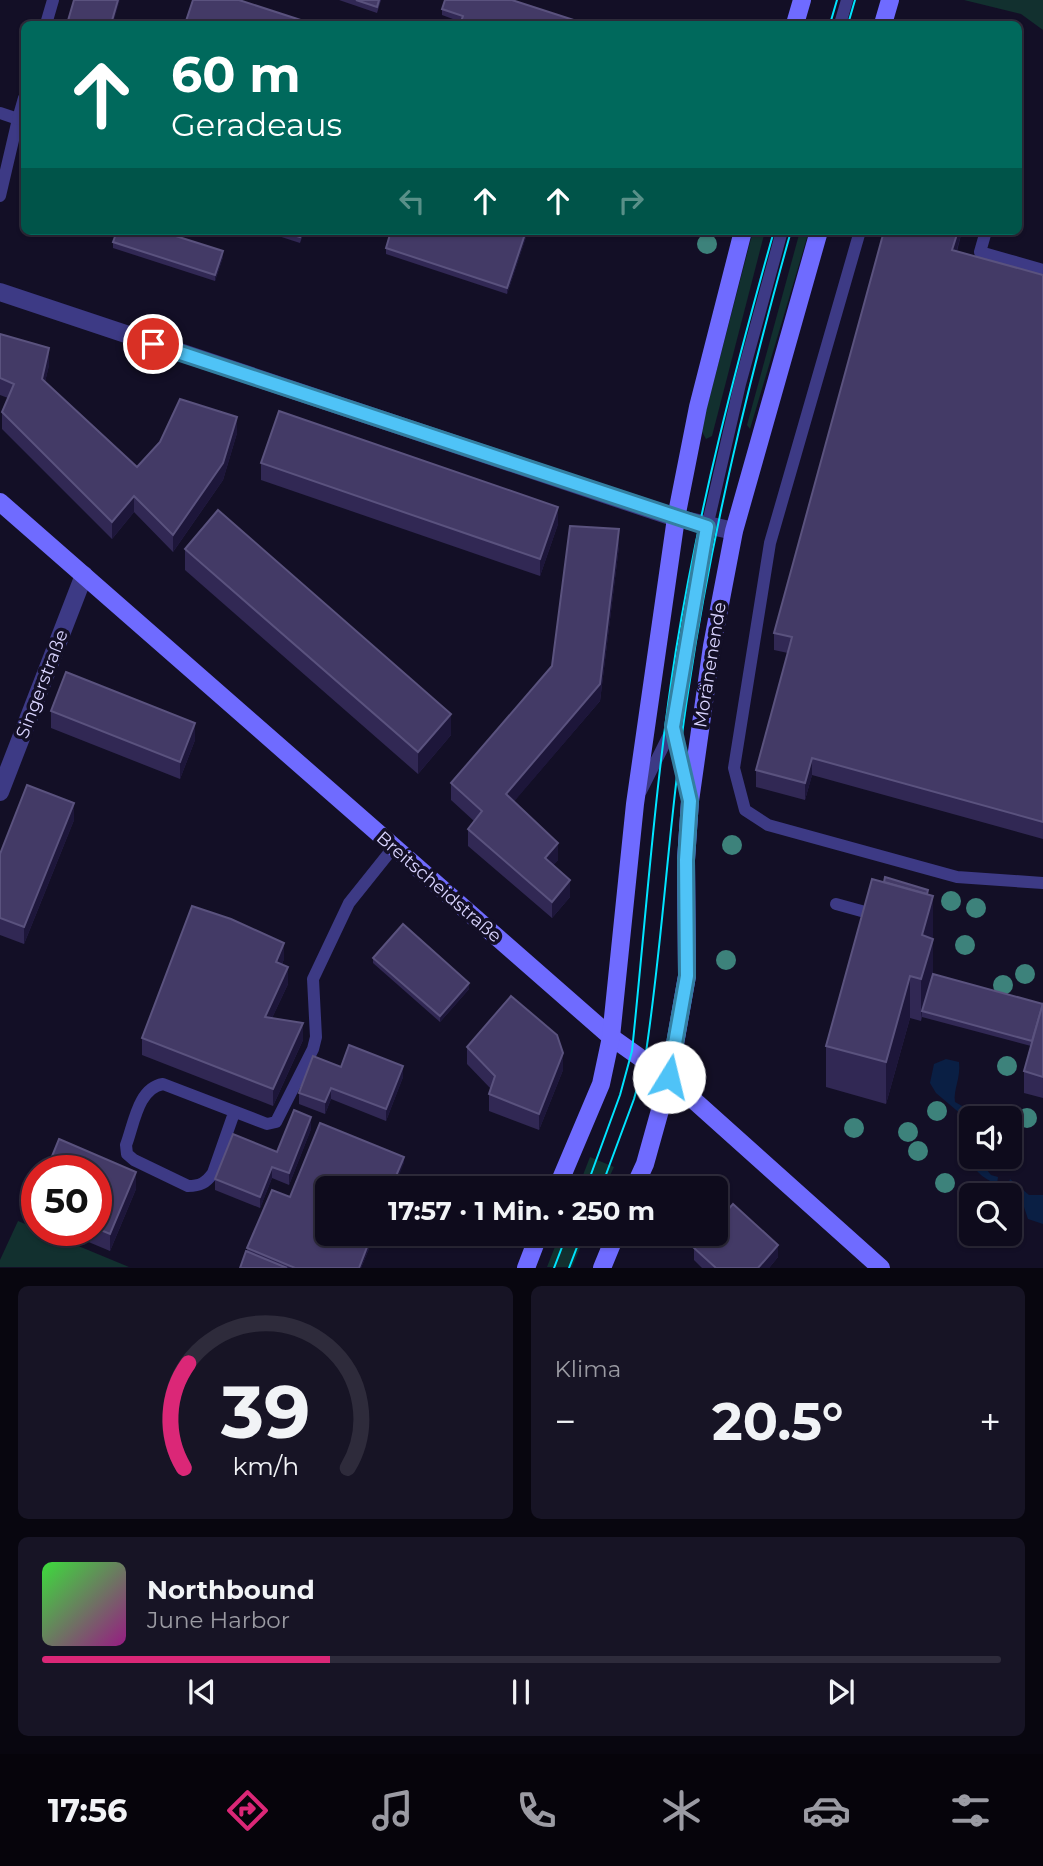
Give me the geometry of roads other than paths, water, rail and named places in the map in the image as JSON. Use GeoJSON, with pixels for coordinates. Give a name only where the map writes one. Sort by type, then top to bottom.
{"type":"FeatureCollection","features":[{"type":"Feature","properties":{"kind":"main road"},"geometry":{"type":"LineString","coordinates":[[796,21],[802,0]]}},
{"type":"Feature","properties":{"kind":"main road"},"geometry":{"type":"LineString","coordinates":[[884,21],[890,0]]}},
{"type":"Feature","properties":{"kind":"main road"},"geometry":{"type":"LineString","coordinates":[[563,1176],[601,1084],[611,1037],[635,804],[676,518],[698,407],[742,235]]}},
{"type":"Feature","properties":{"kind":"main road","name":"Moränenende"},"geometry":{"type":"LineString","coordinates":[[640,1176],[669,1077],[687,976],[686,860],[690,801],[712,646],[734,531],[818,235]]}},
{"type":"Feature","properties":{"kind":"main road","name":"Breitscheidstraße"},"geometry":{"type":"LineString","coordinates":[[0,502],[611,1037],[669,1077],[881,1268]]}},
{"type":"Feature","properties":{"kind":"main road"},"geometry":{"type":"LineString","coordinates":[[526,1268],[534,1246]]}},
{"type":"Feature","properties":{"kind":"main road"},"geometry":{"type":"LineString","coordinates":[[602,1268],[611,1246]]}},
{"type":"Feature","properties":{"kind":"street"},"geometry":{"type":"LineString","coordinates":[[0,292],[676,518],[734,531]]}},
{"type":"Feature","properties":{"kind":"street","name":"Singerstraße"},"geometry":{"type":"LineString","coordinates":[[0,792],[84,575]]}},
{"type":"Feature","properties":{"kind":"lane"},"geometry":{"type":"LineString","coordinates":[[47,21],[53,0]]}},
{"type":"Feature","properties":{"kind":"lane"},"geometry":{"type":"LineString","coordinates":[[842,21],[847,0]]}},
{"type":"Feature","properties":{"kind":"lane"},"geometry":{"type":"LineString","coordinates":[[0,195],[21,108]]}},
{"type":"Feature","properties":{"kind":"lane"},"geometry":{"type":"LineString","coordinates":[[0,113],[18,119]]}},
{"type":"Feature","properties":{"kind":"lane"},"geometry":{"type":"LineString","coordinates":[[635,804],[673,727],[707,527],[740,384],[781,235]]}},
{"type":"Feature","properties":{"kind":"lane"},"geometry":{"type":"LineString","coordinates":[[859,235],[770,543],[734,768],[745,810],[768,825],[957,877],[1043,883]]}},
{"type":"Feature","properties":{"kind":"lane"},"geometry":{"type":"LineString","coordinates":[[985,235],[980,252],[1043,270]]}},
{"type":"Feature","properties":{"kind":"lane"},"geometry":{"type":"LineString","coordinates":[[673,727],[690,801]]}},
{"type":"Feature","properties":{"kind":"lane"},"geometry":{"type":"LineString","coordinates":[[234,1113],[213,1173],[207,1182],[198,1186],[188,1186],[127,1154],[126,1145],[145,1092],[163,1084],[234,1113],[267,1124],[276,1122],[316,1037],[313,979],[349,903],[393,848]]}},
{"type":"Feature","properties":{"kind":"lane"},"geometry":{"type":"LineString","coordinates":[[836,904],[887,917]]}},
{"type":"Feature","properties":{"kind":"water"},"geometry":{"type":"Polygon","coordinates":[[[946,1059],[959,1062],[955,1102],[962,1106],[959,1106],[959,1112],[936,1093],[930,1083],[934,1064],[946,1059]]]}},
{"type":"Feature","properties":{"kind":"water"},"geometry":{"type":"Polygon","coordinates":[[[976,1169],[986,1169],[991,1175],[998,1177],[997,1183],[986,1179],[976,1169]]]}},
{"type":"Feature","properties":{"kind":"water"},"geometry":{"type":"Polygon","coordinates":[[[1022,1189],[1029,1195],[1043,1195],[1043,1224],[1028,1219],[1022,1189]]]}},
{"type":"Feature","properties":{"kind":"tram line"},"geometry":{"type":"LineString","coordinates":[[831,21],[837,0]]}},
{"type":"Feature","properties":{"kind":"tram line"},"geometry":{"type":"LineString","coordinates":[[849,21],[855,0]]}},
{"type":"Feature","properties":{"kind":"tram line"},"geometry":{"type":"LineString","coordinates":[[590,1176],[620,1095],[632,1051],[657,800],[685,597],[719,439],[773,235]]}},
{"type":"Feature","properties":{"kind":"tram line"},"geometry":{"type":"LineString","coordinates":[[605,1176],[634,1099],[645,1059],[676,779],[698,628],[733,457],[790,235]]}},
{"type":"Feature","properties":{"kind":"tram line"},"geometry":{"type":"LineString","coordinates":[[554,1268],[562,1246]]}},
{"type":"Feature","properties":{"kind":"tram line"},"geometry":{"type":"LineString","coordinates":[[569,1268],[577,1246]]}}]}
